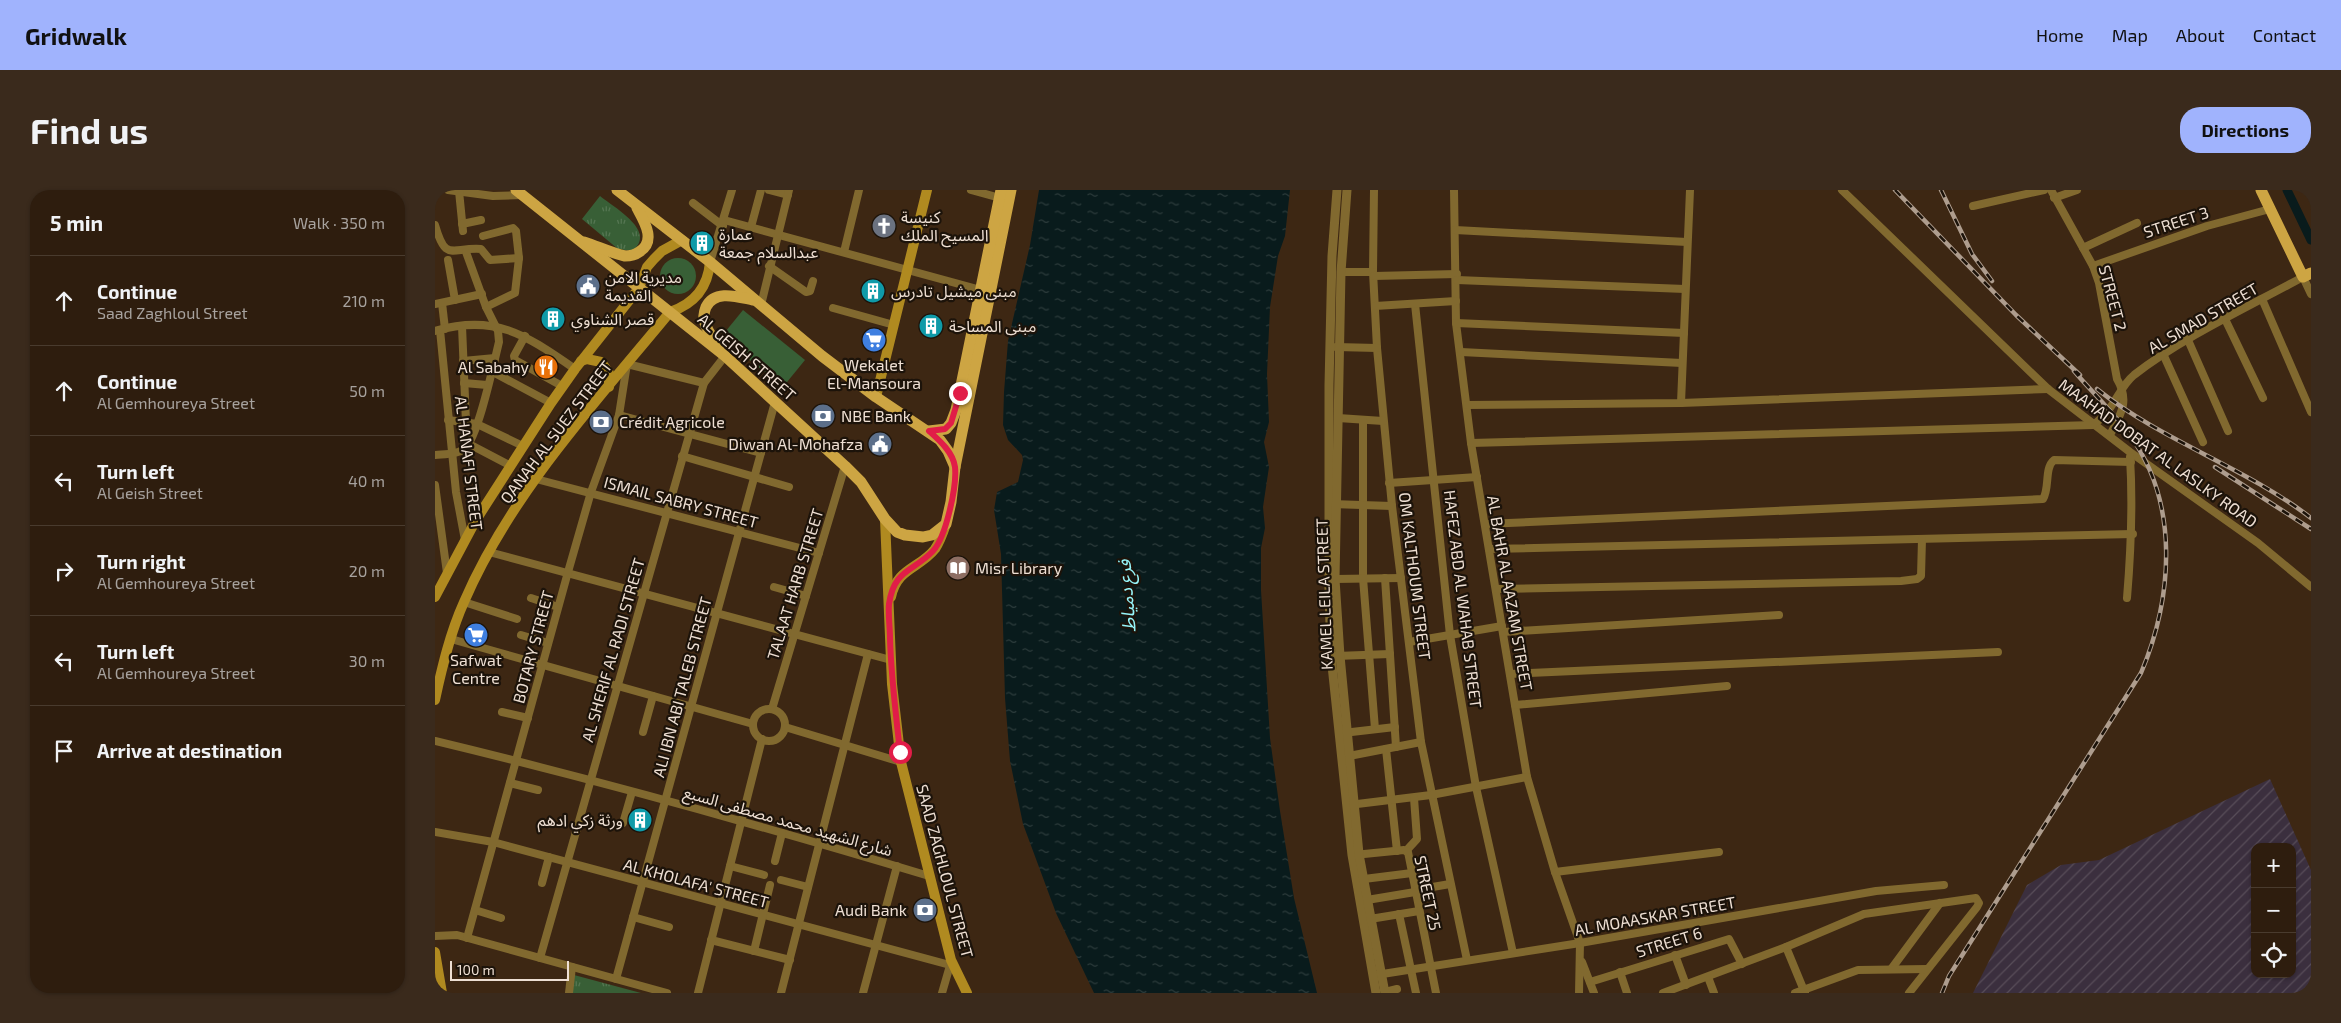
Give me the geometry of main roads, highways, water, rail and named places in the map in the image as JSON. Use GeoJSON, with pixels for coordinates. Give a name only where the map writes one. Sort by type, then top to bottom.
{"type":"FeatureCollection","features":[{"type":"Feature","properties":{"kind":"main road"},"geometry":{"type":"LineString","coordinates":[[875,398],[927,190]]}},
{"type":"Feature","properties":{"kind":"main road"},"geometry":{"type":"LineString","coordinates":[[946,524],[951,502],[955,467],[1011,190]]}},
{"type":"Feature","properties":{"kind":"main road"},"geometry":{"type":"LineString","coordinates":[[2261,190],[2308,274]]}},
{"type":"Feature","properties":{"kind":"main road","name":"AL GEISH STREET"},"geometry":{"type":"LineString","coordinates":[[519,192],[725,356],[845,466],[869,494],[897,532],[914,537],[932,535],[946,524]]}},
{"type":"Feature","properties":{"kind":"main road"},"geometry":{"type":"LineString","coordinates":[[622,192],[875,398],[911,422],[929,431],[948,451],[955,467]]}},
{"type":"Feature","properties":{"kind":"main road"},"geometry":{"type":"LineString","coordinates":[[929,431],[945,429],[951,423],[956,410],[1001,194]]}},
{"type":"Feature","properties":{"kind":"main road"},"geometry":{"type":"LineString","coordinates":[[578,240],[624,256],[638,254],[643,249],[649,236],[648,229],[635,204]]}},
{"type":"Feature","properties":{"kind":"main road","name":"QANAH AL SUEZ STREET"},"geometry":{"type":"LineString","coordinates":[[436,593],[465,540],[562,386],[639,288],[645,272],[654,258],[671,245],[682,240]]}},
{"type":"Feature","properties":{"kind":"main road","name":"QANAH AL SUEZ STREET"},"geometry":{"type":"LineString","coordinates":[[435,700],[451,640],[464,602],[489,552],[536,479],[669,312],[685,306],[699,294],[707,279],[710,262]]}},
{"type":"Feature","properties":{"kind":"main road"},"geometry":{"type":"LineString","coordinates":[[725,356],[705,324],[704,317],[708,304],[713,299],[725,295],[758,303]]}},
{"type":"Feature","properties":{"kind":"main road"},"geometry":{"type":"LineString","coordinates":[[578,365],[594,359],[601,362],[609,373],[609,387]]}},
{"type":"Feature","properties":{"kind":"main road","name":"SAAD ZAGHLOUL STREET"},"geometry":{"type":"LineString","coordinates":[[885,518],[891,660],[901,762],[950,962],[967,993]]}},
{"type":"Feature","properties":{"kind":"main road","name":"SAAD ZAGHLOUL STREET"},"geometry":{"type":"LineString","coordinates":[[889,606],[892,590],[900,576],[934,550],[942,538],[946,524]]}},
{"type":"Feature","properties":{"kind":"main road"},"geometry":{"type":"LineString","coordinates":[[886,562],[896,569],[909,569]]}},
{"type":"Feature","properties":{"kind":"main road"},"geometry":{"type":"LineString","coordinates":[[435,952],[442,993]]}},
{"type":"Feature","properties":{"kind":"water","name":"فرع دمياط"},"geometry":{"type":"Polygon","coordinates":[[[1039,190],[1290,190],[1285,236],[1278,256],[1270,307],[1267,374],[1269,422],[1264,442],[1269,467],[1263,507],[1265,528],[1261,548],[1261,590],[1270,738],[1280,811],[1294,898],[1317,993],[1094,993],[1056,913],[1023,824],[1010,761],[1005,698],[1001,554],[994,510],[997,492],[1018,482],[1023,460],[1022,455],[1008,440],[1003,425],[1004,392],[1008,341],[1030,245],[1039,190]]]}},
{"type":"Feature","properties":{"kind":"waterway"},"geometry":{"type":"LineString","coordinates":[[2287,190],[2311,240]]}},
{"type":"Feature","properties":{"kind":"railway"},"geometry":{"type":"LineString","coordinates":[[1895,190],[2016,315],[2080,375]]}},
{"type":"Feature","properties":{"kind":"railway"},"geometry":{"type":"LineString","coordinates":[[1941,190],[1972,254],[1992,281]]}},
{"type":"Feature","properties":{"kind":"railway"},"geometry":{"type":"LineString","coordinates":[[1942,993],[1949,976],[2141,673],[2152,644],[2160,613],[2165,582],[2166,551],[2164,520],[2157,490],[2145,461],[2129,434],[2074,371]]}},
{"type":"Feature","properties":{"kind":"railway"},"geometry":{"type":"LineString","coordinates":[[2097,389],[2149,424],[2259,484],[2311,518]]}},
{"type":"Feature","properties":{"kind":"railway"},"geometry":{"type":"LineString","coordinates":[[2215,467],[2311,529]]}},
{"type":"Feature","properties":{"kind":"place","name":"كنيسة المسيح الملك"},"geometry":{"type":"Point","coordinates":[884,226]}},
{"type":"Feature","properties":{"kind":"place","name":"عمارة عبدالسلام جمعة"},"geometry":{"type":"Point","coordinates":[702,243]}},
{"type":"Feature","properties":{"kind":"place","name":"مديرية الامن القديمة"},"geometry":{"type":"Point","coordinates":[588,286]}},
{"type":"Feature","properties":{"kind":"place","name":"مبنى ميشيل تادرس"},"geometry":{"type":"Point","coordinates":[873,291]}},
{"type":"Feature","properties":{"kind":"place","name":"قصر الشناوي"},"geometry":{"type":"Point","coordinates":[553,319]}},
{"type":"Feature","properties":{"kind":"place","name":"مبنى المساحة"},"geometry":{"type":"Point","coordinates":[931,326]}},
{"type":"Feature","properties":{"kind":"place","name":"Wekalet El-Mansoura"},"geometry":{"type":"Point","coordinates":[874,340]}},
{"type":"Feature","properties":{"kind":"place","name":"Al Sabahy"},"geometry":{"type":"Point","coordinates":[546,367]}},
{"type":"Feature","properties":{"kind":"place","name":"NBE Bank"},"geometry":{"type":"Point","coordinates":[823,416]}},
{"type":"Feature","properties":{"kind":"place","name":"Crédit Agricole"},"geometry":{"type":"Point","coordinates":[601,422]}},
{"type":"Feature","properties":{"kind":"place","name":"Diwan Al-Mohafza"},"geometry":{"type":"Point","coordinates":[880,444]}},
{"type":"Feature","properties":{"kind":"place","name":"Misr Library"},"geometry":{"type":"Point","coordinates":[958,568]}},
{"type":"Feature","properties":{"kind":"place","name":"Safwat Centre"},"geometry":{"type":"Point","coordinates":[476,635]}},
{"type":"Feature","properties":{"kind":"place","name":"ورثة زكي ادهم"},"geometry":{"type":"Point","coordinates":[640,820]}},
{"type":"Feature","properties":{"kind":"place","name":"Audi Bank"},"geometry":{"type":"Point","coordinates":[925,910]}}]}
